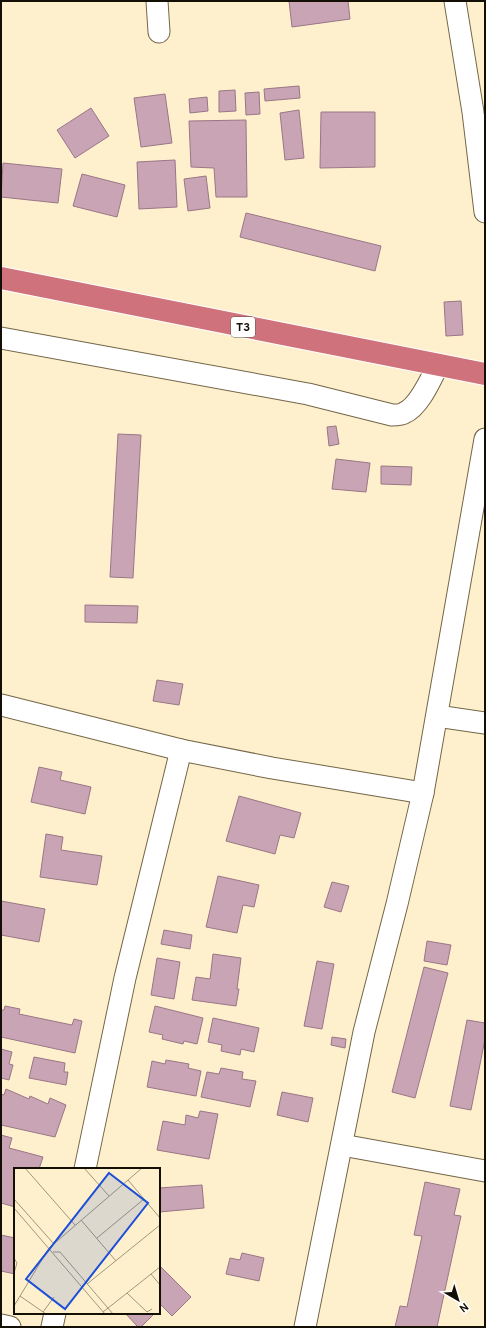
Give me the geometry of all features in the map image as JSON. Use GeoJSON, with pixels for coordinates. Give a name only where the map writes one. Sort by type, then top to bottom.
{"type":"FeatureCollection","features":[{"type":"Feature","properties":{"kind":"highway","name":"T3"},"geometry":{"type":"LineString","coordinates":[[1,278],[485,374]]}},
{"type":"Feature","properties":{"kind":"street"},"geometry":{"type":"LineString","coordinates":[[157,1],[159,32]]}},
{"type":"Feature","properties":{"kind":"street"},"geometry":{"type":"LineString","coordinates":[[456,1],[473,112],[485,212]]}},
{"type":"Feature","properties":{"kind":"street"},"geometry":{"type":"LineString","coordinates":[[1,338],[308,394],[392,415],[403,414],[410,410],[420,398],[438,365]]}},
{"type":"Feature","properties":{"kind":"street"},"geometry":{"type":"LineString","coordinates":[[305,1327],[364,1032],[423,793],[485,440]]}},
{"type":"Feature","properties":{"kind":"street"},"geometry":{"type":"LineString","coordinates":[[1,705],[181,750],[272,768],[423,793]]}},
{"type":"Feature","properties":{"kind":"street"},"geometry":{"type":"LineString","coordinates":[[436,716],[485,724]]}},
{"type":"Feature","properties":{"kind":"street"},"geometry":{"type":"LineString","coordinates":[[85,1168],[125,978],[181,750]]}},
{"type":"Feature","properties":{"kind":"street"},"geometry":{"type":"LineString","coordinates":[[342,1145],[485,1171]]}},
{"type":"Feature","properties":{"kind":"street"},"geometry":{"type":"LineString","coordinates":[[52,1327],[55,1314]]}},
{"type":"Feature","properties":{"kind":"street"},"geometry":{"type":"LineString","coordinates":[[1,1325],[10,1327]]}},
{"type":"Feature","properties":{"kind":"building"},"geometry":{"type":"Polygon","coordinates":[[[289,1],[348,1],[350,19],[292,27],[289,1]]]}},
{"type":"Feature","properties":{"kind":"building"},"geometry":{"type":"Polygon","coordinates":[[[299,86],[300,98],[265,101],[264,89],[299,86]]]}},
{"type":"Feature","properties":{"kind":"building"},"geometry":{"type":"Polygon","coordinates":[[[235,90],[236,111],[219,112],[219,91],[235,90]]]}},
{"type":"Feature","properties":{"kind":"building"},"geometry":{"type":"Polygon","coordinates":[[[259,92],[260,114],[246,115],[245,93],[259,92]]]}},
{"type":"Feature","properties":{"kind":"building"},"geometry":{"type":"Polygon","coordinates":[[[165,94],[172,143],[141,147],[134,98],[165,94]]]}},
{"type":"Feature","properties":{"kind":"building"},"geometry":{"type":"Polygon","coordinates":[[[207,97],[208,111],[190,113],[189,99],[207,97]]]}},
{"type":"Feature","properties":{"kind":"building"},"geometry":{"type":"Polygon","coordinates":[[[91,108],[109,136],[75,158],[57,130],[91,108]]]}},
{"type":"Feature","properties":{"kind":"building"},"geometry":{"type":"Polygon","coordinates":[[[299,110],[304,158],[285,160],[280,113],[299,110]]]}},
{"type":"Feature","properties":{"kind":"building"},"geometry":{"type":"Polygon","coordinates":[[[321,112],[375,112],[375,167],[320,168],[321,112]]]}},
{"type":"Feature","properties":{"kind":"building"},"geometry":{"type":"Polygon","coordinates":[[[246,120],[247,197],[216,197],[214,168],[191,167],[189,121],[246,120]]]}},
{"type":"Feature","properties":{"kind":"building"},"geometry":{"type":"Polygon","coordinates":[[[175,160],[177,207],[139,209],[137,162],[175,160]]]}},
{"type":"Feature","properties":{"kind":"building"},"geometry":{"type":"Polygon","coordinates":[[[3,163],[62,169],[58,203],[1,197],[3,163]]]}},
{"type":"Feature","properties":{"kind":"building"},"geometry":{"type":"Polygon","coordinates":[[[82,174],[125,185],[117,217],[73,206],[82,174]]]}},
{"type":"Feature","properties":{"kind":"building"},"geometry":{"type":"Polygon","coordinates":[[[206,176],[210,208],[188,211],[184,179],[206,176]]]}},
{"type":"Feature","properties":{"kind":"building"},"geometry":{"type":"Polygon","coordinates":[[[246,213],[381,246],[375,271],[240,237],[246,213]]]}},
{"type":"Feature","properties":{"kind":"building"},"geometry":{"type":"Polygon","coordinates":[[[461,301],[463,335],[446,336],[444,302],[461,301]]]}},
{"type":"Feature","properties":{"kind":"building"},"geometry":{"type":"Polygon","coordinates":[[[336,426],[339,444],[329,446],[327,427],[336,426]]]}},
{"type":"Feature","properties":{"kind":"building"},"geometry":{"type":"Polygon","coordinates":[[[118,434],[141,435],[133,578],[110,577],[118,434]]]}},
{"type":"Feature","properties":{"kind":"building"},"geometry":{"type":"Polygon","coordinates":[[[336,459],[370,463],[366,492],[332,489],[336,459]]]}},
{"type":"Feature","properties":{"kind":"building"},"geometry":{"type":"Polygon","coordinates":[[[381,466],[412,467],[411,485],[381,484],[381,466]]]}},
{"type":"Feature","properties":{"kind":"building"},"geometry":{"type":"Polygon","coordinates":[[[85,605],[138,606],[137,623],[85,622],[85,605]]]}},
{"type":"Feature","properties":{"kind":"building"},"geometry":{"type":"Polygon","coordinates":[[[157,680],[183,684],[179,705],[153,701],[157,680]]]}},
{"type":"Feature","properties":{"kind":"building"},"geometry":{"type":"Polygon","coordinates":[[[39,767],[62,772],[60,780],[91,787],[85,814],[31,802],[39,767]]]}},
{"type":"Feature","properties":{"kind":"building"},"geometry":{"type":"Polygon","coordinates":[[[239,796],[301,813],[294,838],[280,835],[275,854],[226,841],[239,796]]]}},
{"type":"Feature","properties":{"kind":"building"},"geometry":{"type":"Polygon","coordinates":[[[46,834],[63,837],[61,850],[102,856],[97,885],[40,877],[46,834]]]}},
{"type":"Feature","properties":{"kind":"building"},"geometry":{"type":"Polygon","coordinates":[[[218,876],[259,885],[254,907],[243,905],[237,933],[206,927],[218,876]]]}},
{"type":"Feature","properties":{"kind":"building"},"geometry":{"type":"Polygon","coordinates":[[[332,882],[349,886],[341,912],[324,907],[332,882]]]}},
{"type":"Feature","properties":{"kind":"building"},"geometry":{"type":"Polygon","coordinates":[[[1,901],[45,909],[39,942],[1,935],[1,901]]]}},
{"type":"Feature","properties":{"kind":"building"},"geometry":{"type":"Polygon","coordinates":[[[164,930],[192,935],[190,949],[161,944],[164,930]]]}},
{"type":"Feature","properties":{"kind":"building"},"geometry":{"type":"Polygon","coordinates":[[[427,941],[451,945],[447,965],[424,961],[427,941]]]}},
{"type":"Feature","properties":{"kind":"building"},"geometry":{"type":"Polygon","coordinates":[[[213,954],[241,958],[237,989],[239,989],[236,1006],[192,1000],[196,977],[210,979],[213,954]]]}},
{"type":"Feature","properties":{"kind":"building"},"geometry":{"type":"Polygon","coordinates":[[[157,958],[180,962],[174,999],[151,995],[157,958]]]}},
{"type":"Feature","properties":{"kind":"building"},"geometry":{"type":"Polygon","coordinates":[[[317,961],[334,964],[322,1029],[304,1026],[317,961]]]}},
{"type":"Feature","properties":{"kind":"building"},"geometry":{"type":"Polygon","coordinates":[[[424,967],[448,973],[415,1098],[392,1092],[424,967]]]}},
{"type":"Feature","properties":{"kind":"building"},"geometry":{"type":"Polygon","coordinates":[[[5,1006],[20,1009],[19,1014],[72,1025],[74,1019],[82,1021],[75,1053],[1,1037],[1,1010],[4,1010],[5,1006]]]}},
{"type":"Feature","properties":{"kind":"building"},"geometry":{"type":"Polygon","coordinates":[[[155,1006],[203,1018],[197,1044],[184,1041],[183,1044],[162,1039],[163,1035],[149,1032],[155,1006]]]}},
{"type":"Feature","properties":{"kind":"building"},"geometry":{"type":"Polygon","coordinates":[[[213,1018],[259,1028],[254,1052],[241,1049],[240,1055],[221,1051],[222,1045],[208,1042],[213,1018]]]}},
{"type":"Feature","properties":{"kind":"building"},"geometry":{"type":"Polygon","coordinates":[[[467,1020],[485,1023],[485,1039],[471,1110],[450,1106],[467,1020]]]}},
{"type":"Feature","properties":{"kind":"building"},"geometry":{"type":"Polygon","coordinates":[[[332,1037],[346,1039],[345,1048],[331,1045],[332,1037]]]}},
{"type":"Feature","properties":{"kind":"building"},"geometry":{"type":"Polygon","coordinates":[[[1,1049],[12,1052],[9,1064],[13,1065],[9,1080],[1,1078],[1,1049]]]}},
{"type":"Feature","properties":{"kind":"building"},"geometry":{"type":"Polygon","coordinates":[[[34,1057],[65,1063],[64,1072],[68,1072],[66,1085],[29,1078],[34,1057]]]}},
{"type":"Feature","properties":{"kind":"building"},"geometry":{"type":"Polygon","coordinates":[[[166,1060],[189,1064],[188,1068],[201,1071],[196,1096],[147,1087],[152,1061],[165,1064],[166,1060]]]}},
{"type":"Feature","properties":{"kind":"building"},"geometry":{"type":"Polygon","coordinates":[[[221,1068],[243,1072],[242,1079],[256,1081],[250,1107],[201,1097],[207,1072],[219,1074],[221,1068]]]}},
{"type":"Feature","properties":{"kind":"building"},"geometry":{"type":"Polygon","coordinates":[[[6,1089],[29,1099],[30,1096],[48,1104],[50,1098],[66,1105],[55,1137],[1,1125],[1,1094],[4,1095],[6,1089]]]}},
{"type":"Feature","properties":{"kind":"building"},"geometry":{"type":"Polygon","coordinates":[[[282,1092],[313,1098],[308,1122],[277,1115],[282,1092]]]}},
{"type":"Feature","properties":{"kind":"building"},"geometry":{"type":"Polygon","coordinates":[[[200,1111],[218,1114],[209,1159],[157,1150],[163,1121],[185,1125],[186,1115],[198,1118],[200,1111]]]}},
{"type":"Feature","properties":{"kind":"building"},"geometry":{"type":"Polygon","coordinates":[[[1,1135],[12,1138],[9,1148],[43,1157],[39,1168],[14,1168],[14,1207],[1,1203],[1,1135]]]}},
{"type":"Feature","properties":{"kind":"building"},"geometry":{"type":"Polygon","coordinates":[[[425,1182],[460,1189],[454,1215],[461,1216],[437,1327],[395,1327],[400,1306],[407,1307],[422,1236],[414,1235],[425,1182]]]}},
{"type":"Feature","properties":{"kind":"building"},"geometry":{"type":"Polygon","coordinates":[[[202,1185],[204,1208],[160,1212],[160,1188],[202,1185]]]}},
{"type":"Feature","properties":{"kind":"building"},"geometry":{"type":"Polygon","coordinates":[[[1,1235],[14,1238],[14,1274],[1,1271],[1,1235]]]}},
{"type":"Feature","properties":{"kind":"building"},"geometry":{"type":"Polygon","coordinates":[[[242,1253],[264,1258],[259,1281],[226,1274],[230,1258],[240,1260],[242,1253]]]}},
{"type":"Feature","properties":{"kind":"building"},"geometry":{"type":"Polygon","coordinates":[[[160,1266],[191,1297],[172,1316],[160,1304],[160,1266]]]}},
{"type":"Feature","properties":{"kind":"building"},"geometry":{"type":"Polygon","coordinates":[[[126,1314],[154,1314],[141,1327],[138,1327],[126,1314]]]}}]}
